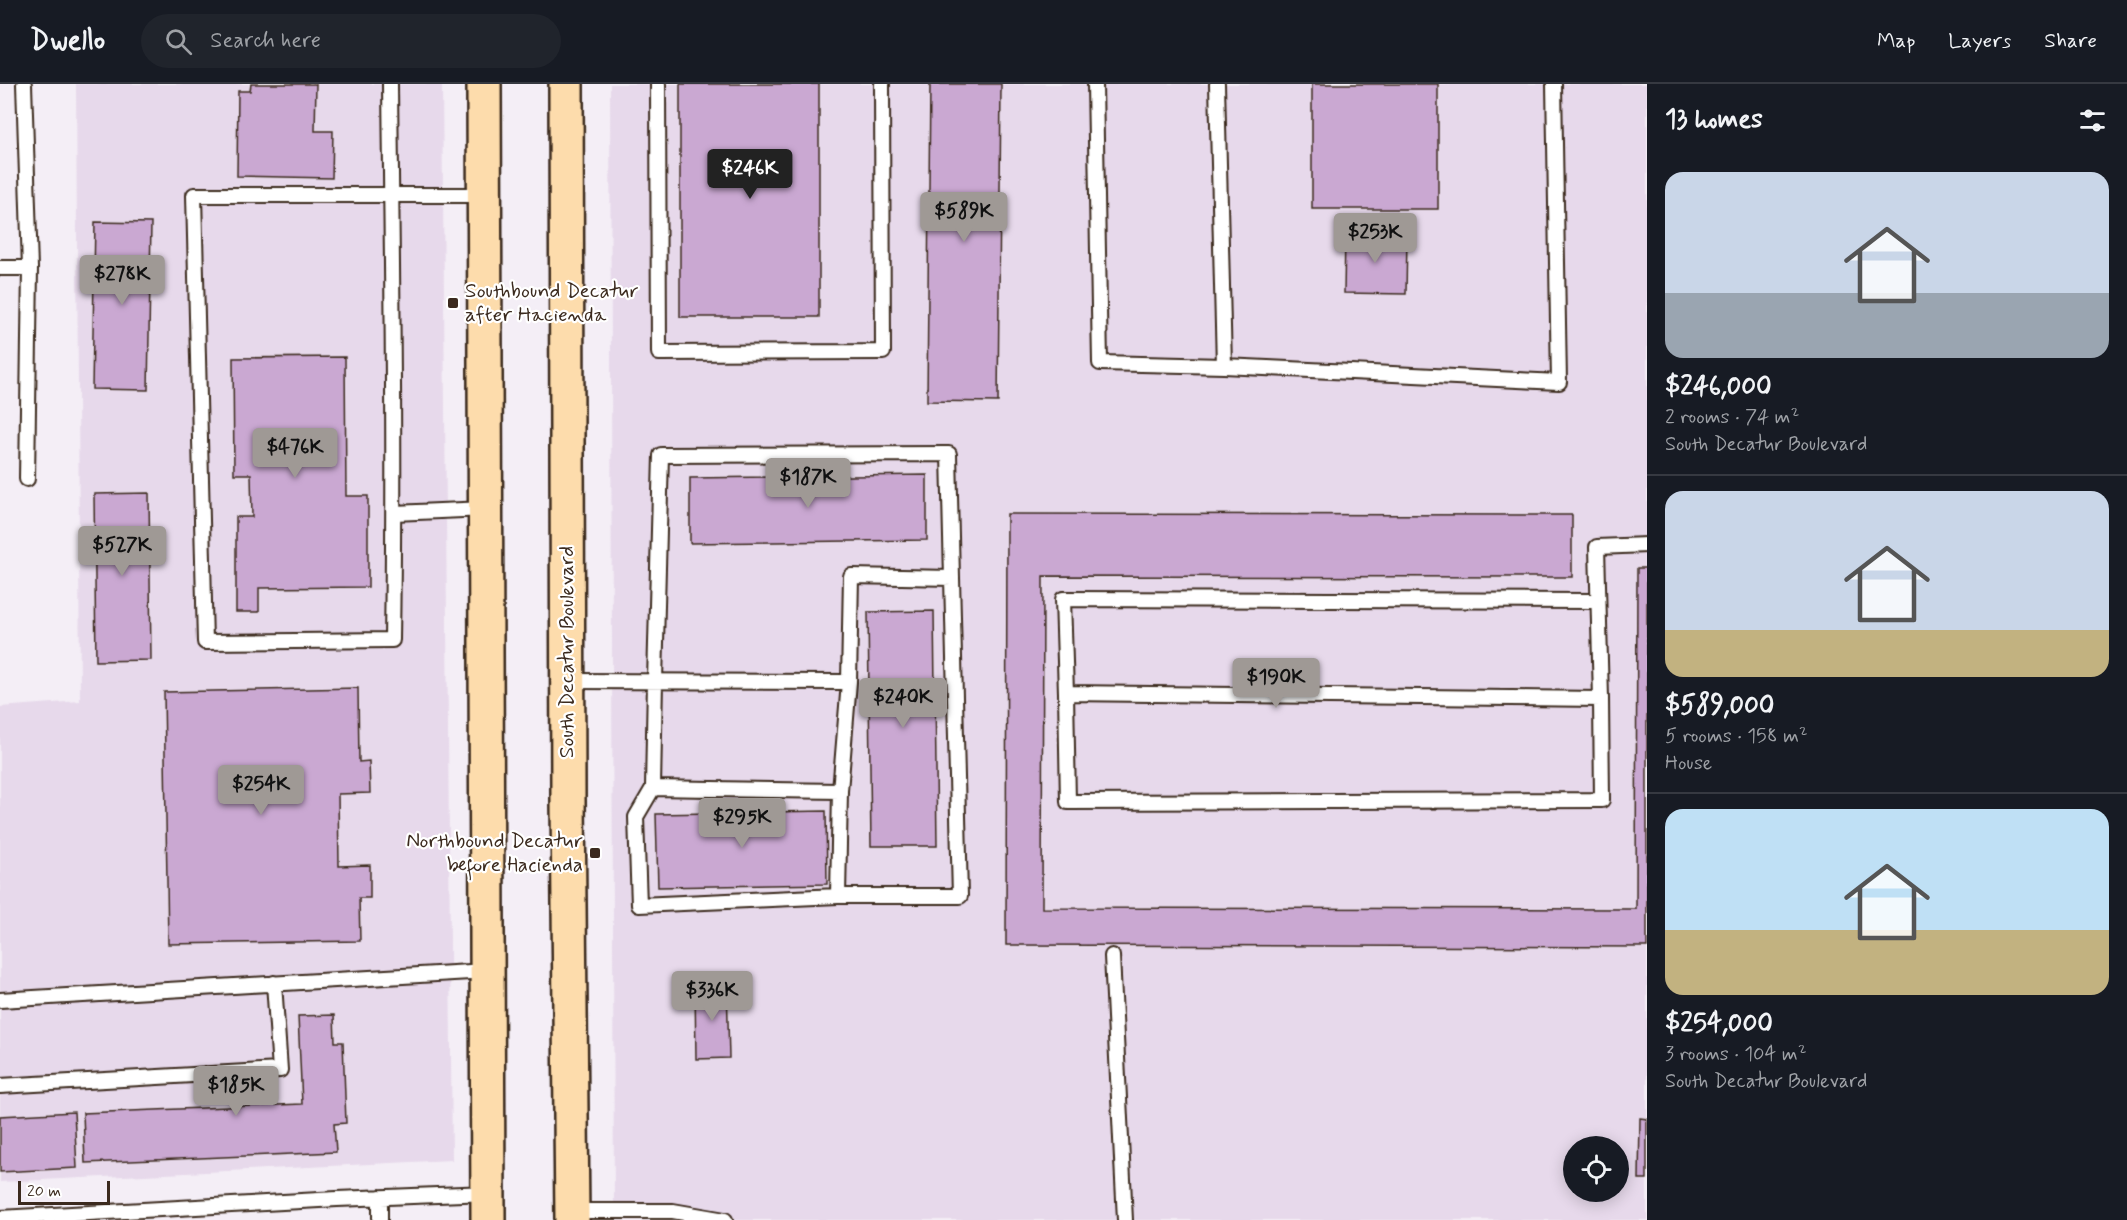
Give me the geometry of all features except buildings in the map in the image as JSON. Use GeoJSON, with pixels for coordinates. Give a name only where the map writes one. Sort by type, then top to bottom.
{"type":"FeatureCollection","features":[{"type":"Feature","properties":{"kind":"main road"},"geometry":{"type":"LineString","coordinates":[[484,84],[488,1206]]}},
{"type":"Feature","properties":{"kind":"main road","name":"South Decatur Boulevard"},"geometry":{"type":"LineString","coordinates":[[566,84],[572,1215]]}},
{"type":"Feature","properties":{"kind":"lane"},"geometry":{"type":"LineString","coordinates":[[24,84],[30,268],[27,479]]}},
{"type":"Feature","properties":{"kind":"lane"},"geometry":{"type":"LineString","coordinates":[[390,84],[391,194],[394,513],[392,640],[205,642],[194,195],[391,194],[484,195]]}},
{"type":"Feature","properties":{"kind":"lane"},"geometry":{"type":"LineString","coordinates":[[658,84],[659,353],[706,353],[883,352],[882,84]]}},
{"type":"Feature","properties":{"kind":"lane"},"geometry":{"type":"LineString","coordinates":[[1095,84],[1100,363],[1224,366],[1559,382],[1554,84]]}},
{"type":"Feature","properties":{"kind":"lane"},"geometry":{"type":"LineString","coordinates":[[1217,84],[1224,366]]}},
{"type":"Feature","properties":{"kind":"lane"},"geometry":{"type":"LineString","coordinates":[[0,268],[30,268]]}},
{"type":"Feature","properties":{"kind":"lane"},"geometry":{"type":"LineString","coordinates":[[949,454],[952,578],[960,896],[838,896],[639,905],[636,817],[653,788],[661,455],[949,454]]}},
{"type":"Feature","properties":{"kind":"lane"},"geometry":{"type":"LineString","coordinates":[[394,513],[486,509]]}},
{"type":"Feature","properties":{"kind":"lane"},"geometry":{"type":"LineString","coordinates":[[1599,601],[1063,599],[1068,802],[1602,800],[1601,699],[1599,601],[1597,547],[1647,545]]}},
{"type":"Feature","properties":{"kind":"lane"},"geometry":{"type":"LineString","coordinates":[[838,896],[840,791],[849,682],[851,576],[952,578]]}},
{"type":"Feature","properties":{"kind":"lane"},"geometry":{"type":"LineString","coordinates":[[568,681],[849,682]]}},
{"type":"Feature","properties":{"kind":"lane"},"geometry":{"type":"LineString","coordinates":[[1066,693],[1601,699]]}},
{"type":"Feature","properties":{"kind":"lane"},"geometry":{"type":"LineString","coordinates":[[653,788],[840,791]]}},
{"type":"Feature","properties":{"kind":"lane"},"geometry":{"type":"LineString","coordinates":[[1112,956],[1125,1220]]}},
{"type":"Feature","properties":{"kind":"lane"},"geometry":{"type":"LineString","coordinates":[[0,1000],[488,971]]}},
{"type":"Feature","properties":{"kind":"lane"},"geometry":{"type":"LineString","coordinates":[[0,1086],[280,1070],[274,984]]}},
{"type":"Feature","properties":{"kind":"lane"},"geometry":{"type":"LineString","coordinates":[[0,1218],[133,1215],[380,1197],[488,1206]]}},
{"type":"Feature","properties":{"kind":"lane"},"geometry":{"type":"LineString","coordinates":[[380,1197],[380,1220]]}},
{"type":"Feature","properties":{"kind":"lane"},"geometry":{"type":"LineString","coordinates":[[572,1215],[673,1210],[725,1220]]}},
{"type":"Feature","properties":{"kind":"shaded area"},"geometry":{"type":"Polygon","coordinates":[[[76,84],[442,84],[452,1160],[0,1182],[0,707],[80,701],[76,84]]]}},
{"type":"Feature","properties":{"kind":"shaded area"},"geometry":{"type":"Polygon","coordinates":[[[610,84],[1647,84],[1647,1220],[614,1220],[610,84]]]}},
{"type":"Feature","properties":{"kind":"place","name":"Southbound Decatur after Hacienda"},"geometry":{"type":"Point","coordinates":[453,303]}},
{"type":"Feature","properties":{"kind":"place","name":"Northbound Decatur before Hacienda"},"geometry":{"type":"Point","coordinates":[595,853]}}]}
